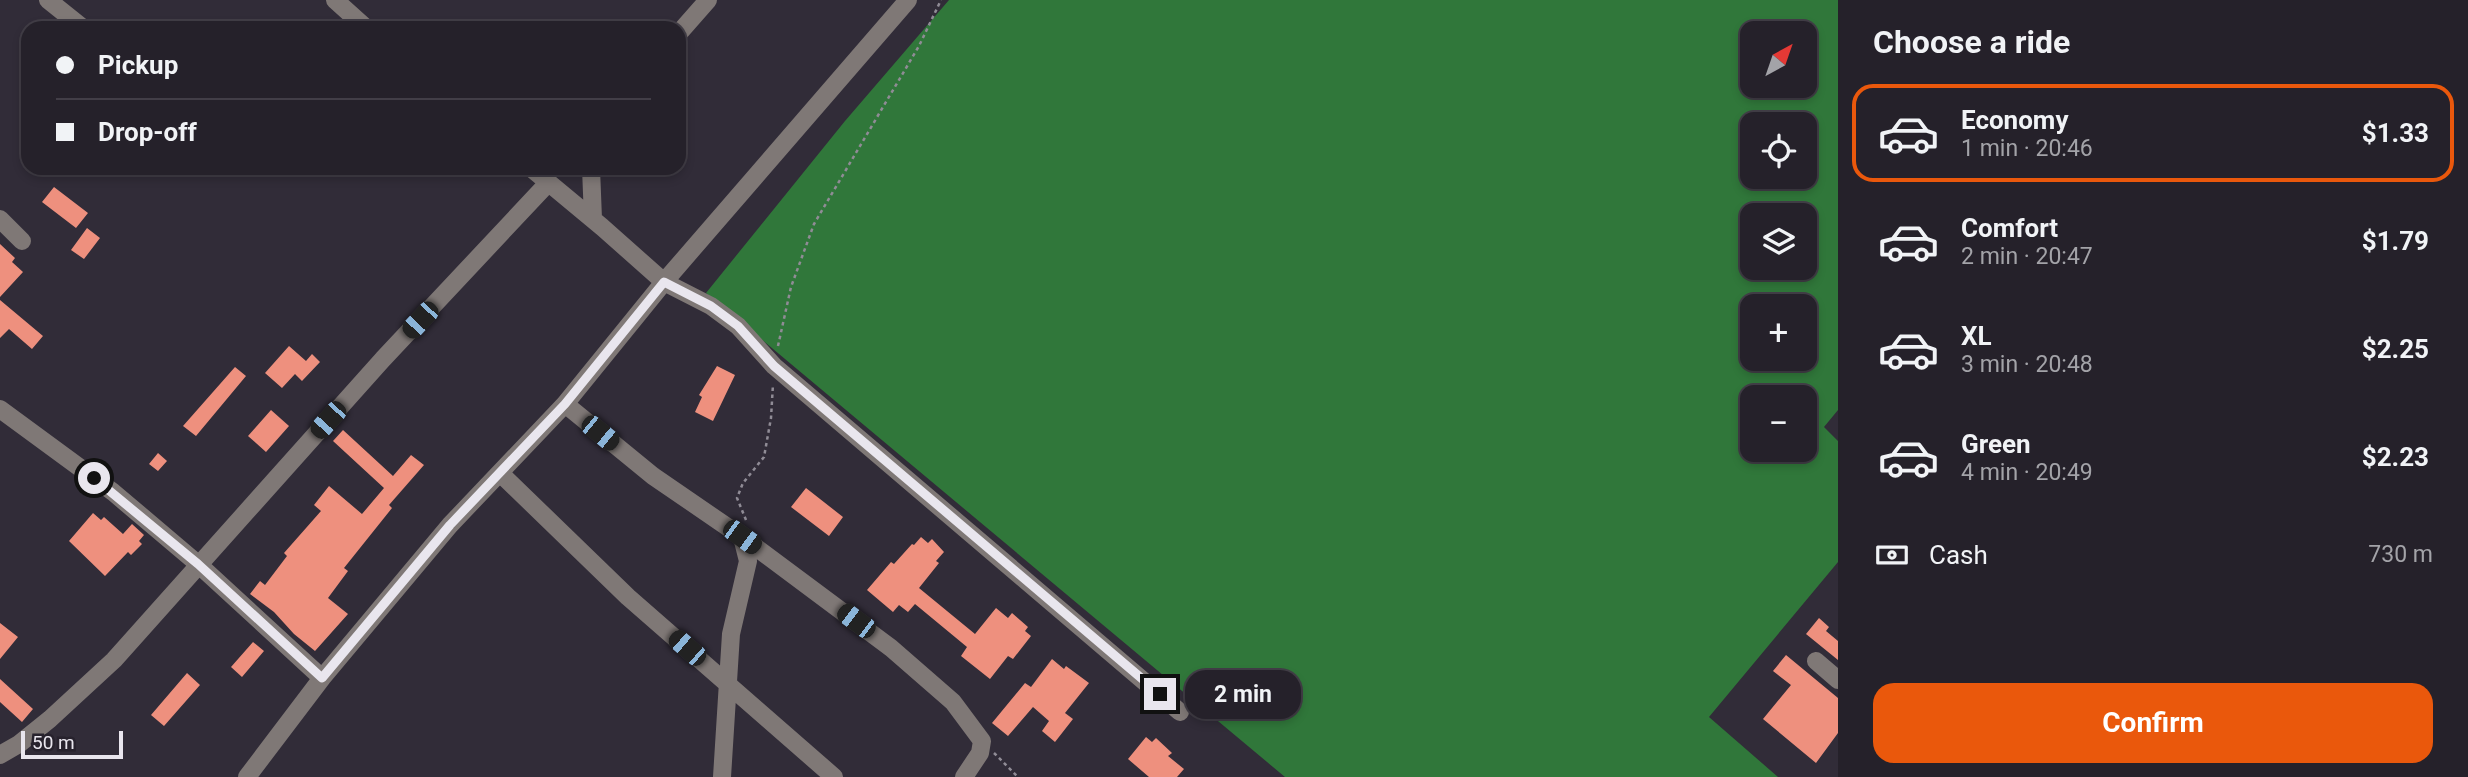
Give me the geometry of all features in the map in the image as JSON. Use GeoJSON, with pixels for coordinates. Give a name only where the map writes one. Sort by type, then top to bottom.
{"type":"FeatureCollection","features":[{"type":"Feature","properties":{"kind":"street"},"geometry":{"type":"LineString","coordinates":[[48,0],[74,21]]}},
{"type":"Feature","properties":{"kind":"street"},"geometry":{"type":"LineString","coordinates":[[335,0],[358,21]]}},
{"type":"Feature","properties":{"kind":"street"},"geometry":{"type":"LineString","coordinates":[[686,25],[709,0]]}},
{"type":"Feature","properties":{"kind":"street"},"geometry":{"type":"LineString","coordinates":[[247,777],[322,678],[450,525],[565,404],[664,282],[908,0]]}},
{"type":"Feature","properties":{"kind":"street"},"geometry":{"type":"LineString","coordinates":[[540,175],[664,282],[711,306],[738,326],[774,366],[1180,712]]}},
{"type":"Feature","properties":{"kind":"street"},"geometry":{"type":"LineString","coordinates":[[591,175],[593,219]]}},
{"type":"Feature","properties":{"kind":"street"},"geometry":{"type":"LineString","coordinates":[[0,755],[50,719],[114,660],[383,359],[549,182]]}},
{"type":"Feature","properties":{"kind":"street"},"geometry":{"type":"LineString","coordinates":[[0,219],[22,240]]}},
{"type":"Feature","properties":{"kind":"street"},"geometry":{"type":"LineString","coordinates":[[565,404],[653,476],[742,537],[891,648],[953,702],[982,741],[980,753],[964,777]]}},
{"type":"Feature","properties":{"kind":"street"},"geometry":{"type":"LineString","coordinates":[[0,409],[113,492],[198,564],[322,678]]}},
{"type":"Feature","properties":{"kind":"street"},"geometry":{"type":"LineString","coordinates":[[500,474],[628,597],[834,777]]}},
{"type":"Feature","properties":{"kind":"street"},"geometry":{"type":"LineString","coordinates":[[722,777],[730,634],[748,561],[742,537]]}},
{"type":"Feature","properties":{"kind":"street"},"geometry":{"type":"LineString","coordinates":[[1816,661],[1838,680]]}},
{"type":"Feature","properties":{"kind":"path"},"geometry":{"type":"LineString","coordinates":[[742,537],[746,522],[737,498],[743,483],[764,457],[771,418],[774,366],[791,287],[814,223],[919,46],[941,0]]}},
{"type":"Feature","properties":{"kind":"path"},"geometry":{"type":"LineString","coordinates":[[982,741],[1018,777]]}},
{"type":"Feature","properties":{"kind":"green space"},"geometry":{"type":"Polygon","coordinates":[[[949,0],[1838,0],[1838,410],[1824,427],[1838,441],[1838,562],[1709,717],[1778,777],[1285,777],[706,293],[845,121],[949,0]]]}},
{"type":"Feature","properties":{"kind":"building"},"geometry":{"type":"Polygon","coordinates":[[[54,187],[88,213],[76,228],[42,202],[54,187]]]}},
{"type":"Feature","properties":{"kind":"building"},"geometry":{"type":"Polygon","coordinates":[[[87,228],[100,238],[84,259],[71,250],[87,228]]]}},
{"type":"Feature","properties":{"kind":"building"},"geometry":{"type":"Polygon","coordinates":[[[0,244],[15,258],[12,262],[23,272],[0,297],[0,244]]]}},
{"type":"Feature","properties":{"kind":"building"},"geometry":{"type":"Polygon","coordinates":[[[0,300],[43,336],[32,349],[9,329],[0,338],[0,300]]]}},
{"type":"Feature","properties":{"kind":"building"},"geometry":{"type":"Polygon","coordinates":[[[289,346],[306,361],[312,354],[320,362],[302,381],[295,374],[282,388],[265,373],[289,346]]]}},
{"type":"Feature","properties":{"kind":"building"},"geometry":{"type":"Polygon","coordinates":[[[717,366],[735,375],[713,421],[695,412],[702,397],[699,395],[717,366]]]}},
{"type":"Feature","properties":{"kind":"building"},"geometry":{"type":"Polygon","coordinates":[[[235,367],[246,376],[196,436],[183,426],[235,367]]]}},
{"type":"Feature","properties":{"kind":"building"},"geometry":{"type":"Polygon","coordinates":[[[271,410],[289,426],[266,452],[248,436],[271,410]]]}},
{"type":"Feature","properties":{"kind":"building"},"geometry":{"type":"Polygon","coordinates":[[[343,430],[393,476],[411,455],[424,465],[389,505],[392,508],[344,568],[348,571],[328,598],[348,614],[315,651],[294,634],[274,612],[250,594],[260,581],[265,585],[287,556],[284,553],[321,511],[314,505],[329,486],[362,514],[384,488],[333,441],[343,430]]]}},
{"type":"Feature","properties":{"kind":"building"},"geometry":{"type":"Polygon","coordinates":[[[158,453],[167,461],[158,471],[149,464],[158,453]]]}},
{"type":"Feature","properties":{"kind":"building"},"geometry":{"type":"Polygon","coordinates":[[[806,488],[843,517],[829,536],[791,507],[806,488]]]}},
{"type":"Feature","properties":{"kind":"building"},"geometry":{"type":"Polygon","coordinates":[[[93,513],[101,520],[104,517],[123,534],[132,524],[144,535],[139,541],[142,544],[131,555],[128,552],[105,576],[69,541],[93,513]]]}},
{"type":"Feature","properties":{"kind":"building"},"geometry":{"type":"Polygon","coordinates":[[[921,537],[928,543],[932,539],[944,552],[936,561],[939,563],[919,588],[975,634],[996,608],[1008,618],[1012,613],[1028,627],[1025,631],[1031,636],[1013,659],[1008,656],[990,679],[961,656],[967,647],[915,604],[908,612],[899,605],[893,612],[867,590],[891,562],[894,564],[921,537]]]}},
{"type":"Feature","properties":{"kind":"building"},"geometry":{"type":"Polygon","coordinates":[[[1819,618],[1829,627],[1826,631],[1838,641],[1838,660],[1806,634],[1819,618]]]}},
{"type":"Feature","properties":{"kind":"building"},"geometry":{"type":"Polygon","coordinates":[[[0,623],[18,637],[0,659],[0,623]]]}},
{"type":"Feature","properties":{"kind":"building"},"geometry":{"type":"Polygon","coordinates":[[[253,642],[264,651],[242,677],[231,667],[253,642]]]}},
{"type":"Feature","properties":{"kind":"building"},"geometry":{"type":"Polygon","coordinates":[[[1786,655],[1838,698],[1838,733],[1816,763],[1763,719],[1791,685],[1773,671],[1786,655]]]}},
{"type":"Feature","properties":{"kind":"building"},"geometry":{"type":"Polygon","coordinates":[[[1052,659],[1089,683],[1065,713],[1073,719],[1055,742],[1042,731],[1049,721],[1033,707],[1008,736],[992,723],[1025,683],[1031,687],[1052,659]]]}},
{"type":"Feature","properties":{"kind":"building"},"geometry":{"type":"Polygon","coordinates":[[[187,673],[200,685],[164,726],[151,715],[187,673]]]}},
{"type":"Feature","properties":{"kind":"building"},"geometry":{"type":"Polygon","coordinates":[[[0,679],[33,709],[22,722],[0,702],[0,679]]]}},
{"type":"Feature","properties":{"kind":"building"},"geometry":{"type":"Polygon","coordinates":[[[1146,737],[1152,742],[1156,738],[1172,753],[1168,756],[1184,769],[1177,777],[1149,777],[1128,759],[1146,737]]]}},
{"type":"Feature","properties":{"kind":"route"},"geometry":{"type":"LineString","coordinates":[[94,478],[198,564],[322,678],[450,525],[565,404],[664,282],[711,306],[738,326],[774,366],[1160,694]]}}]}
